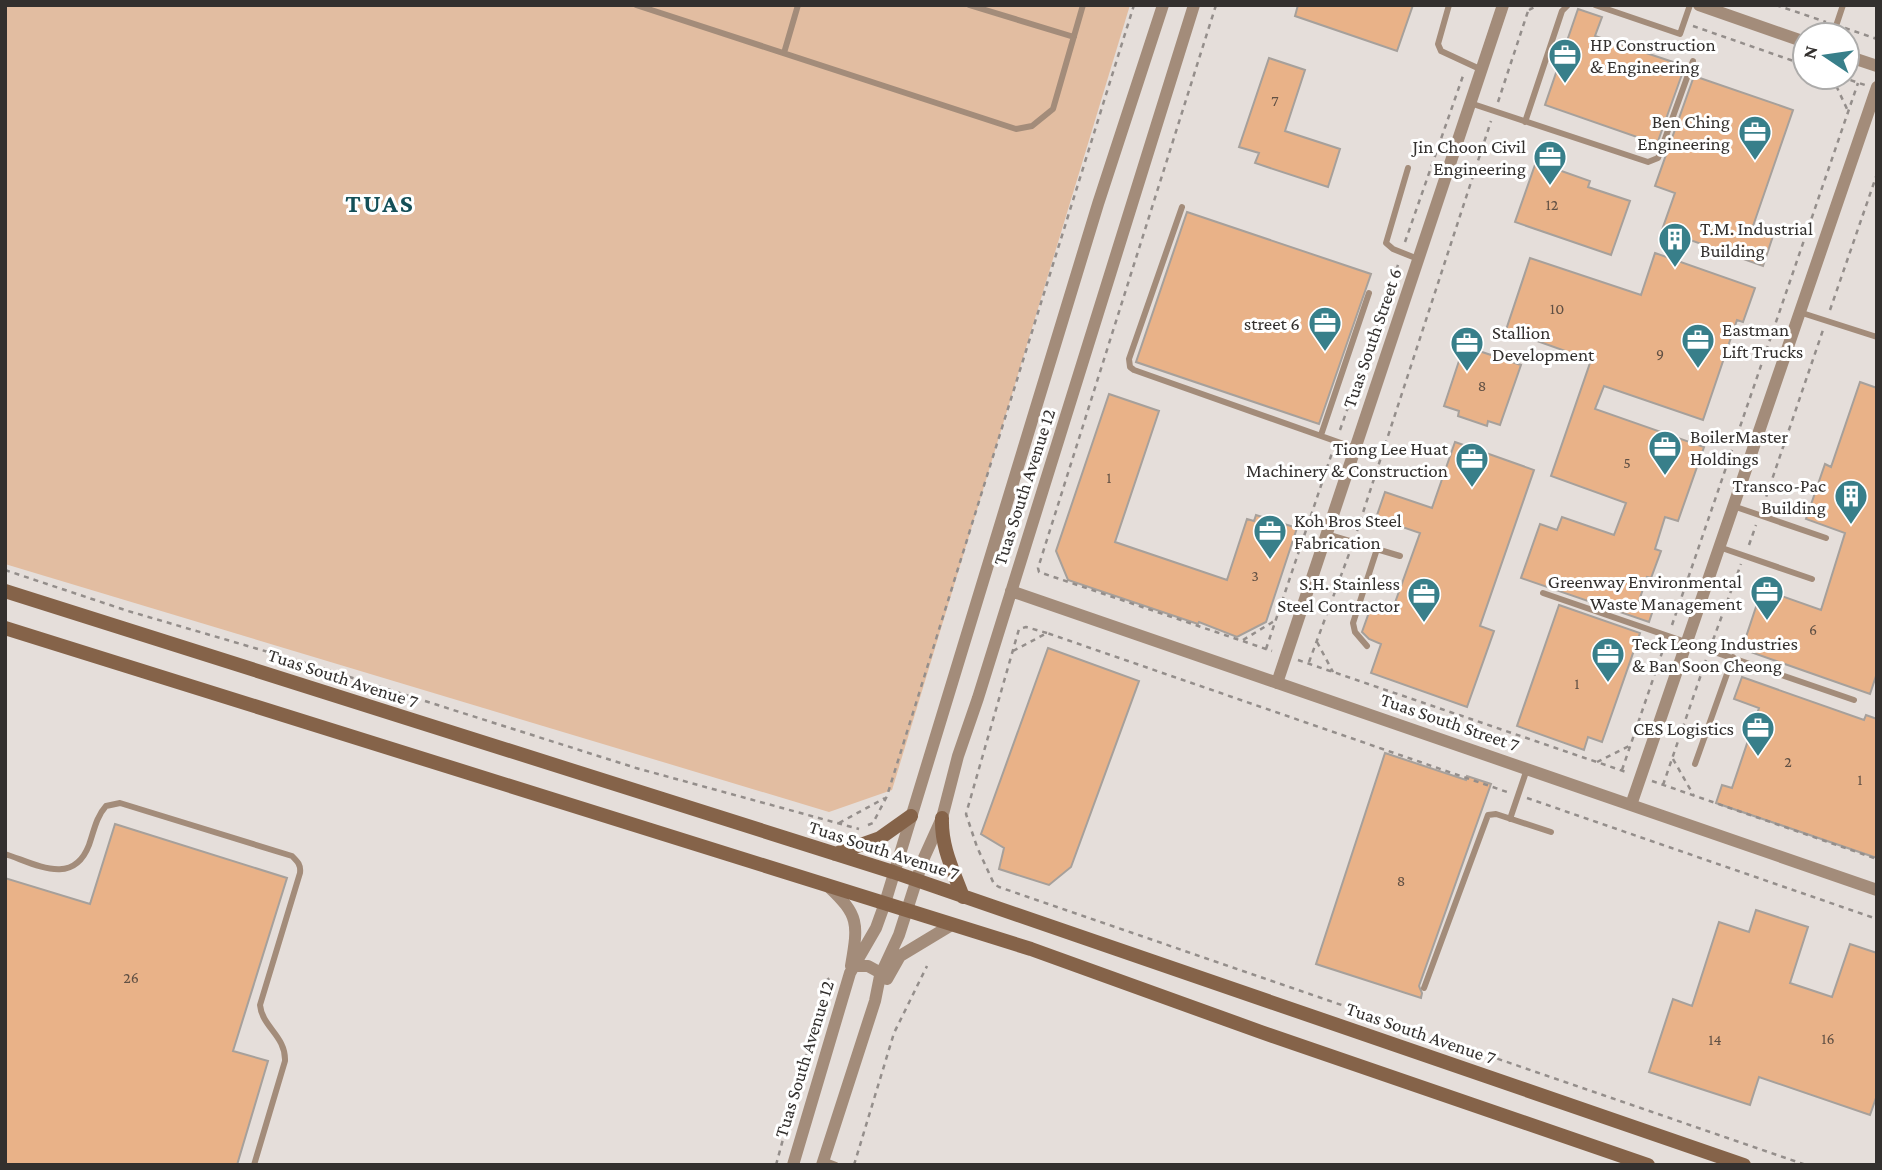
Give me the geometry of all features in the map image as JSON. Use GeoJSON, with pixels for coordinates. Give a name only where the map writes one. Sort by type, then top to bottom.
{"type":"FeatureCollection","features":[{"type":"Feature","properties":{"kind":"street","name":"Tuas South Avenue 12"},"geometry":{"type":"LineString","coordinates":[[793,1165],[848,971],[876,929],[885,903],[1098,204],[1163,5]]}},
{"type":"Feature","properties":{"kind":"street","name":"Tuas South Avenue 12"},"geometry":{"type":"LineString","coordinates":[[827,1163],[880,976],[899,935],[915,880],[942,818],[958,756],[1194,5]]}},
{"type":"Feature","properties":{"kind":"street","name":"Tuas South Street 6"},"geometry":{"type":"LineString","coordinates":[[1276,683],[1503,5]]}},
{"type":"Feature","properties":{"kind":"street"},"geometry":{"type":"LineString","coordinates":[[1699,5],[1791,37]]}},
{"type":"Feature","properties":{"kind":"street"},"geometry":{"type":"LineString","coordinates":[[1631,805],[1876,88]]}},
{"type":"Feature","properties":{"kind":"street","name":"Tuas South Avenue 7"},"geometry":{"type":"LineString","coordinates":[[5,591],[893,872],[1744,1165]]}},
{"type":"Feature","properties":{"kind":"street","name":"Tuas South Street 7"},"geometry":{"type":"LineString","coordinates":[[1011,591],[1877,890]]}},
{"type":"Feature","properties":{"kind":"street"},"geometry":{"type":"LineString","coordinates":[[5,628],[1031,949],[1648,1165]]}},
{"type":"Feature","properties":{"kind":"street"},"geometry":{"type":"LineString","coordinates":[[835,854],[880,838],[911,816]]}},
{"type":"Feature","properties":{"kind":"street"},"geometry":{"type":"LineString","coordinates":[[942,818],[941,838],[945,854],[963,897]]}},
{"type":"Feature","properties":{"kind":"street"},"geometry":{"type":"LineString","coordinates":[[828,885],[845,901],[854,917],[856,937],[848,971]]}},
{"type":"Feature","properties":{"kind":"street"},"geometry":{"type":"LineString","coordinates":[[875,1001],[900,956],[917,943],[953,925]]}},
{"type":"Feature","properties":{"kind":"street","name":"Tuas South Avenue 12"},"geometry":{"type":"LineString","coordinates":[[848,971],[868,966],[880,976]]}},
{"type":"Feature","properties":{"kind":"lane"},"geometry":{"type":"LineString","coordinates":[[636,5],[1016,129],[1032,126],[1054,109],[1083,5]]}},
{"type":"Feature","properties":{"kind":"lane"},"geometry":{"type":"LineString","coordinates":[[784,53],[798,5]]}},
{"type":"Feature","properties":{"kind":"lane"},"geometry":{"type":"LineString","coordinates":[[969,5],[1074,37]]}},
{"type":"Feature","properties":{"kind":"lane"},"geometry":{"type":"LineString","coordinates":[[1449,5],[1438,44],[1441,51],[1482,70]]}},
{"type":"Feature","properties":{"kind":"lane"},"geometry":{"type":"LineString","coordinates":[[1525,122],[1562,11],[1568,5]]}},
{"type":"Feature","properties":{"kind":"lane"},"geometry":{"type":"LineString","coordinates":[[1595,5],[1680,34],[1690,5]]}},
{"type":"Feature","properties":{"kind":"lane"},"geometry":{"type":"LineString","coordinates":[[1470,103],[1653,162],[1658,158],[1693,61]]}},
{"type":"Feature","properties":{"kind":"lane"},"geometry":{"type":"LineString","coordinates":[[1408,168],[1386,243],[1388,247],[1418,259]]}},
{"type":"Feature","properties":{"kind":"lane"},"geometry":{"type":"LineString","coordinates":[[1182,207],[1129,359],[1130,367],[1355,448]]}},
{"type":"Feature","properties":{"kind":"lane"},"geometry":{"type":"LineString","coordinates":[[1321,435],[1370,293]]}},
{"type":"Feature","properties":{"kind":"lane"},"geometry":{"type":"LineString","coordinates":[[1800,312],[1877,337]]}},
{"type":"Feature","properties":{"kind":"lane"},"geometry":{"type":"LineString","coordinates":[[1733,506],[1826,538]]}},
{"type":"Feature","properties":{"kind":"lane"},"geometry":{"type":"LineString","coordinates":[[1326,534],[1400,556]]}},
{"type":"Feature","properties":{"kind":"lane"},"geometry":{"type":"LineString","coordinates":[[1719,547],[1812,579]]}},
{"type":"Feature","properties":{"kind":"lane"},"geometry":{"type":"LineString","coordinates":[[1367,646],[1355,632],[1353,623],[1377,549]]}},
{"type":"Feature","properties":{"kind":"lane"},"geometry":{"type":"LineString","coordinates":[[1543,593],[1854,700]]}},
{"type":"Feature","properties":{"kind":"lane"},"geometry":{"type":"LineString","coordinates":[[1695,764],[1733,657]]}},
{"type":"Feature","properties":{"kind":"lane"},"geometry":{"type":"LineString","coordinates":[[1510,819],[1527,769]]}},
{"type":"Feature","properties":{"kind":"lane"},"geometry":{"type":"LineString","coordinates":[[5,854],[56,870],[67,870],[75,866],[89,847],[99,815],[106,806],[120,803],[292,856],[297,860],[300,873],[260,1005],[263,1017],[284,1045],[285,1061],[254,1165]]}},
{"type":"Feature","properties":{"kind":"lane"},"geometry":{"type":"LineString","coordinates":[[1424,988],[1485,820],[1492,813],[1551,832]]}},
{"type":"Feature","properties":{"kind":"path"},"geometry":{"type":"LineString","coordinates":[[5,570],[128,611],[299,661],[636,768],[860,829],[873,823],[887,796],[1134,5]]}},
{"type":"Feature","properties":{"kind":"path"},"geometry":{"type":"LineString","coordinates":[[1216,5],[1038,568],[1039,572],[1877,859]]}},
{"type":"Feature","properties":{"kind":"path"},"geometry":{"type":"LineString","coordinates":[[1309,664],[1353,542],[1530,5]]}},
{"type":"Feature","properties":{"kind":"path"},"geometry":{"type":"LineString","coordinates":[[1528,10],[1538,5]]}},
{"type":"Feature","properties":{"kind":"path"},"geometry":{"type":"LineString","coordinates":[[1684,23],[1791,60]]}},
{"type":"Feature","properties":{"kind":"path"},"geometry":{"type":"LineString","coordinates":[[1266,649],[1467,63]]}},
{"type":"Feature","properties":{"kind":"path"},"geometry":{"type":"LineString","coordinates":[[1839,91],[1848,111]]}},
{"type":"Feature","properties":{"kind":"path"},"geometry":{"type":"LineString","coordinates":[[1622,770],[1855,91]]}},
{"type":"Feature","properties":{"kind":"path"},"geometry":{"type":"LineString","coordinates":[[1662,785],[1760,515],[1877,174]]}},
{"type":"Feature","properties":{"kind":"path"},"geometry":{"type":"LineString","coordinates":[[1241,641],[1276,620]]}},
{"type":"Feature","properties":{"kind":"path"},"geometry":{"type":"LineString","coordinates":[[1807,1165],[994,884],[966,814],[1019,629],[1026,627],[1047,634],[1877,919]]}},
{"type":"Feature","properties":{"kind":"path"},"geometry":{"type":"LineString","coordinates":[[1013,652],[1047,634]]}},
{"type":"Feature","properties":{"kind":"path"},"geometry":{"type":"LineString","coordinates":[[1317,642],[1333,672]]}},
{"type":"Feature","properties":{"kind":"path"},"geometry":{"type":"LineString","coordinates":[[1597,762],[1630,745]]}},
{"type":"Feature","properties":{"kind":"path"},"geometry":{"type":"LineString","coordinates":[[1672,757],[1694,796]]}},
{"type":"Feature","properties":{"kind":"path"},"geometry":{"type":"LineString","coordinates":[[839,823],[887,796]]}},
{"type":"Feature","properties":{"kind":"path"},"geometry":{"type":"LineString","coordinates":[[854,1165],[894,1033],[927,967]]}},
{"type":"Feature","properties":{"kind":"path"},"geometry":{"type":"LineString","coordinates":[[776,1165],[826,981],[848,971]]}},
{"type":"Feature","properties":{"kind":"shaded area"},"geometry":{"type":"Polygon","coordinates":[[[5,5],[1130,5],[892,790],[829,812],[5,564],[5,5]]]}},
{"type":"Feature","properties":{"kind":"building"},"geometry":{"type":"Polygon","coordinates":[[[1298,5],[1413,5],[1397,51],[1295,16],[1298,5]]]}},
{"type":"Feature","properties":{"kind":"building"},"geometry":{"type":"Polygon","coordinates":[[[1578,9],[1602,17],[1595,36],[1685,66],[1657,144],[1545,105],[1578,9]]]}},
{"type":"Feature","properties":{"kind":"building"},"geometry":{"type":"Polygon","coordinates":[[[1269,58],[1305,70],[1285,131],[1340,149],[1328,187],[1255,163],[1259,153],[1239,147],[1269,58]]]}},
{"type":"Feature","properties":{"kind":"building"},"geometry":{"type":"Polygon","coordinates":[[[1694,76],[1793,110],[1753,226],[1774,233],[1763,266],[1662,230],[1675,193],[1655,186],[1694,76]]]}},
{"type":"Feature","properties":{"kind":"building"},"geometry":{"type":"Polygon","coordinates":[[[1536,162],[1590,181],[1588,187],[1630,201],[1611,255],[1515,222],[1536,162]]]}},
{"type":"Feature","properties":{"kind":"building"},"geometry":{"type":"Polygon","coordinates":[[[1187,212],[1371,274],[1319,424],[1136,362],[1187,212]]]}},
{"type":"Feature","properties":{"kind":"building"},"geometry":{"type":"Polygon","coordinates":[[[1655,253],[1755,288],[1743,322],[1737,320],[1703,420],[1604,386],[1595,409],[1704,447],[1678,521],[1665,517],[1655,549],[1661,551],[1651,578],[1647,577],[1638,604],[1653,610],[1649,622],[1521,578],[1540,524],[1557,530],[1562,517],[1614,535],[1626,503],[1551,476],[1591,360],[1506,330],[1530,258],[1641,295],[1655,253]]]}},
{"type":"Feature","properties":{"kind":"building"},"geometry":{"type":"Polygon","coordinates":[[[1464,346],[1521,365],[1500,425],[1488,421],[1487,426],[1458,416],[1459,411],[1444,406],[1464,346]]]}},
{"type":"Feature","properties":{"kind":"building"},"geometry":{"type":"Polygon","coordinates":[[[1860,382],[1877,388],[1877,673],[1870,694],[1742,649],[1762,589],[1821,610],[1845,533],[1806,519],[1825,464],[1831,467],[1860,382]]]}},
{"type":"Feature","properties":{"kind":"building"},"geometry":{"type":"Polygon","coordinates":[[[1109,394],[1159,411],[1115,542],[1227,580],[1247,519],[1254,521],[1256,515],[1297,528],[1266,622],[1237,637],[1068,580],[1056,551],[1109,394]]]}},
{"type":"Feature","properties":{"kind":"building"},"geometry":{"type":"Polygon","coordinates":[[[1455,442],[1534,470],[1480,626],[1494,631],[1467,707],[1371,673],[1381,644],[1369,639],[1362,632],[1372,604],[1392,611],[1420,533],[1376,518],[1385,492],[1432,508],[1455,442]]]}},
{"type":"Feature","properties":{"kind":"building"},"geometry":{"type":"Polygon","coordinates":[[[1559,605],[1640,633],[1602,742],[1588,737],[1584,750],[1517,726],[1559,605]]]}},
{"type":"Feature","properties":{"kind":"building"},"geometry":{"type":"Polygon","coordinates":[[[1048,648],[1139,681],[1071,867],[1049,885],[999,869],[1004,848],[981,834],[1048,648]]]}},
{"type":"Feature","properties":{"kind":"building"},"geometry":{"type":"Polygon","coordinates":[[[1742,677],[1864,720],[1866,715],[1877,719],[1877,858],[1716,803],[1722,785],[1732,788],[1759,708],[1734,699],[1742,677]]]}},
{"type":"Feature","properties":{"kind":"building"},"geometry":{"type":"Polygon","coordinates":[[[1385,753],[1466,780],[1467,776],[1491,784],[1419,986],[1421,998],[1316,964],[1385,753]]]}},
{"type":"Feature","properties":{"kind":"building"},"geometry":{"type":"Polygon","coordinates":[[[115,824],[287,878],[233,1051],[268,1061],[237,1165],[5,1165],[5,878],[90,904],[115,824]]]}},
{"type":"Feature","properties":{"kind":"building"},"geometry":{"type":"Polygon","coordinates":[[[1756,910],[1808,927],[1790,983],[1832,997],[1850,944],[1877,953],[1877,1095],[1870,1115],[1759,1077],[1750,1105],[1649,1072],[1673,999],[1692,1006],[1719,922],[1749,932],[1756,910]]]}},
{"type":"Feature","properties":{"kind":"place","name":"HP Construction & Engineering"},"geometry":{"type":"Point","coordinates":[1565,85]}},
{"type":"Feature","properties":{"kind":"place","name":"Ben Ching Engineering"},"geometry":{"type":"Point","coordinates":[1755,162]}},
{"type":"Feature","properties":{"kind":"place","name":"Jin Choon Civil Engineering"},"geometry":{"type":"Point","coordinates":[1550,187]}},
{"type":"Feature","properties":{"kind":"place","name":"T.M. Industrial Building"},"geometry":{"type":"Point","coordinates":[1675,269]}},
{"type":"Feature","properties":{"kind":"place","name":"street 6"},"geometry":{"type":"Point","coordinates":[1325,353]}},
{"type":"Feature","properties":{"kind":"place","name":"Eastman Lift Trucks"},"geometry":{"type":"Point","coordinates":[1698,370]}},
{"type":"Feature","properties":{"kind":"place","name":"Stallion Development"},"geometry":{"type":"Point","coordinates":[1467,373]}},
{"type":"Feature","properties":{"kind":"place","name":"BoilerMaster Holdings"},"geometry":{"type":"Point","coordinates":[1665,477]}},
{"type":"Feature","properties":{"kind":"place","name":"Tiong Lee Huat Machinery & Construction"},"geometry":{"type":"Point","coordinates":[1472,489]}},
{"type":"Feature","properties":{"kind":"place","name":"Transco-Pac Building"},"geometry":{"type":"Point","coordinates":[1851,526]}},
{"type":"Feature","properties":{"kind":"place","name":"Koh Bros Steel Fabrication"},"geometry":{"type":"Point","coordinates":[1270,561]}},
{"type":"Feature","properties":{"kind":"place","name":"Greenway Environmental Waste Management"},"geometry":{"type":"Point","coordinates":[1767,622]}},
{"type":"Feature","properties":{"kind":"place","name":"S.H. Stainless Steel Contractor"},"geometry":{"type":"Point","coordinates":[1424,624]}},
{"type":"Feature","properties":{"kind":"place","name":"Teck Leong Industries & Ban Soon Cheong"},"geometry":{"type":"Point","coordinates":[1608,684]}},
{"type":"Feature","properties":{"kind":"place","name":"CES Logistics"},"geometry":{"type":"Point","coordinates":[1758,758]}},
{"type":"Feature","properties":{"kind":"district","name":"TUAS"},"geometry":{"type":"Point","coordinates":[380,203]}}]}
